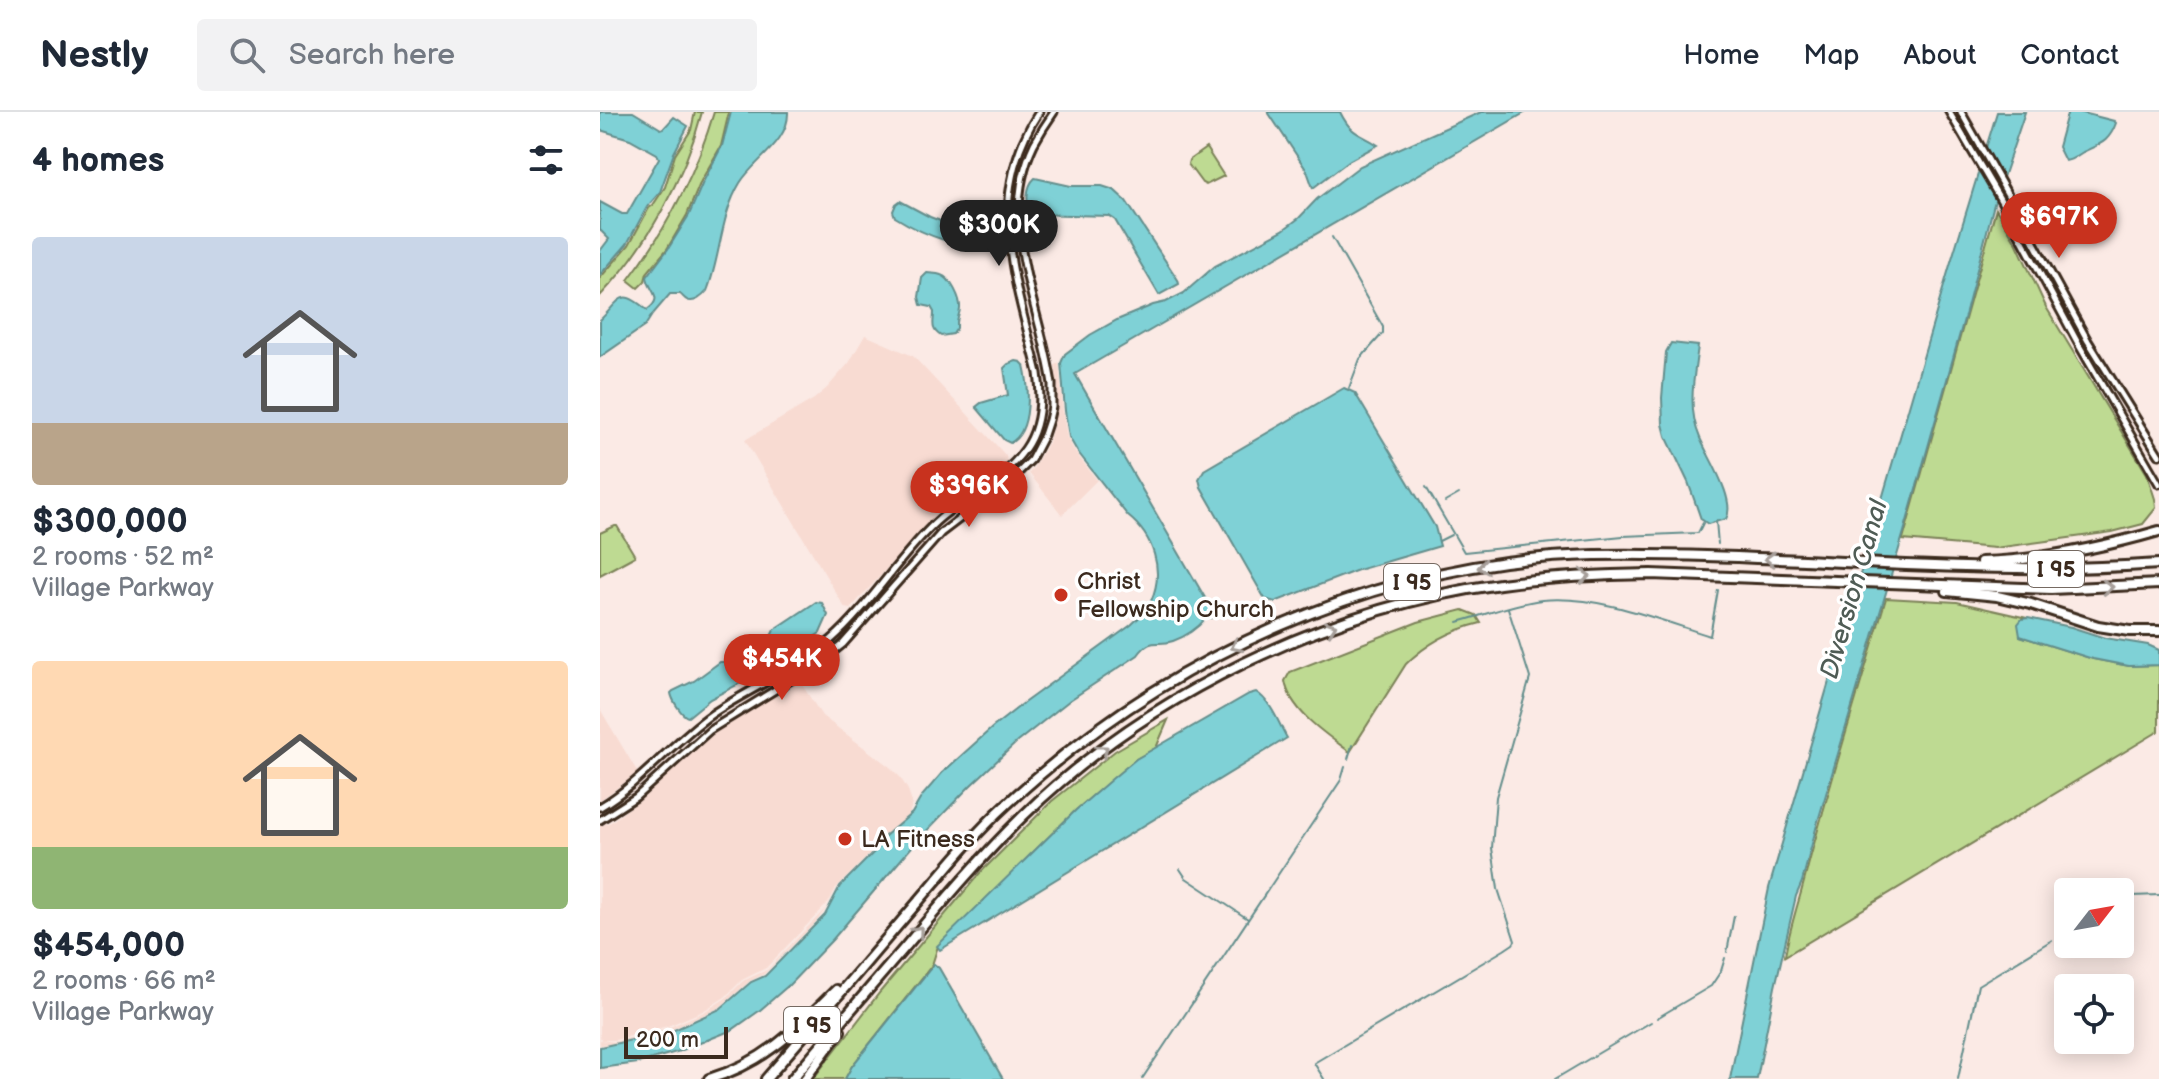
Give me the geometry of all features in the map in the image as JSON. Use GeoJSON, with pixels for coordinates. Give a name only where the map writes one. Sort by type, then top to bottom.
{"type":"FeatureCollection","features":[{"type":"Feature","properties":{"kind":"highway"},"geometry":{"type":"LineString","coordinates":[[1953,566],[2043,558],[2159,531]]}},
{"type":"Feature","properties":{"kind":"highway","name":"I 95"},"geometry":{"type":"LineString","coordinates":[[766,1079],[963,850],[1005,806],[1052,764],[1113,718],[1181,674],[1286,624],[1414,581],[1550,557],[1652,555],[2048,570],[2159,564]]}},
{"type":"Feature","properties":{"kind":"highway","name":"I 95"},"geometry":{"type":"LineString","coordinates":[[792,1079],[979,861],[1063,780],[1121,736],[1195,689],[1294,641],[1395,607],[1447,594],[1552,578],[1651,574],[2051,589],[2159,584]]}},
{"type":"Feature","properties":{"kind":"highway"},"geometry":{"type":"LineString","coordinates":[[1918,585],[1997,596],[2098,626],[2159,631]]}},
{"type":"Feature","properties":{"kind":"highway"},"geometry":{"type":"LineString","coordinates":[[709,1079],[732,1072],[774,1048],[858,972]]}},
{"type":"Feature","properties":{"kind":"highway"},"geometry":{"type":"LineString","coordinates":[[805,1079],[868,991]]}},
{"type":"Feature","properties":{"kind":"main road"},"geometry":{"type":"LineString","coordinates":[[600,807],[620,795],[683,736],[713,713],[831,640],[938,520],[1008,468],[1025,449],[1040,412],[1038,373],[1007,226],[1014,165],[1023,140],[1039,112]]}},
{"type":"Feature","properties":{"kind":"main road"},"geometry":{"type":"LineString","coordinates":[[600,820],[626,804],[710,730],[834,653],[941,533],[1031,460],[1044,435],[1052,407],[1052,384],[1019,240],[1018,203],[1035,142],[1054,112]]}},
{"type":"Feature","properties":{"kind":"main road"},"geometry":{"type":"LineString","coordinates":[[1949,112],[2159,484]]}},
{"type":"Feature","properties":{"kind":"main road"},"geometry":{"type":"LineString","coordinates":[[1961,112],[2088,341],[2159,455]]}},
{"type":"Feature","properties":{"kind":"main road"},"geometry":{"type":"LineString","coordinates":[[881,601],[897,578],[896,566]]}},
{"type":"Feature","properties":{"kind":"main road"},"geometry":{"type":"LineString","coordinates":[[757,701],[762,683]]}},
{"type":"Feature","properties":{"kind":"main road"},"geometry":{"type":"LineString","coordinates":[[648,785],[651,766]]}},
{"type":"Feature","properties":{"kind":"main road"},"geometry":{"type":"LineString","coordinates":[[626,804],[642,785],[642,775]]}},
{"type":"Feature","properties":{"kind":"shaded area"},"geometry":{"type":"Polygon","coordinates":[[[865,335],[913,356],[1006,456],[1007,462],[936,515],[850,609],[845,608],[745,440],[827,388],[849,363],[865,335]]]}},
{"type":"Feature","properties":{"kind":"shaded area"},"geometry":{"type":"Polygon","coordinates":[[[1059,362],[1067,437],[1097,480],[1062,515],[1029,473],[1049,441],[1058,390],[1055,365],[1059,362]]]}},
{"type":"Feature","properties":{"kind":"shaded area"},"geometry":{"type":"Polygon","coordinates":[[[799,680],[822,716],[900,777],[912,803],[909,815],[836,888],[829,902],[766,968],[742,980],[725,997],[703,1011],[668,1026],[615,1040],[602,1040],[600,826],[627,810],[695,746],[799,680]]]}},
{"type":"Feature","properties":{"kind":"shaded area"},"geometry":{"type":"Polygon","coordinates":[[[600,709],[638,773],[600,800],[600,709]]]}},
{"type":"Feature","properties":{"kind":"shaded area"},"geometry":{"type":"Polygon","coordinates":[[[827,907],[764,974],[750,981],[719,1008],[672,1029],[611,1044],[600,1045],[600,1040],[615,1042],[668,1028],[704,1012],[726,998],[743,981],[767,970],[827,907]]]}},
{"type":"Feature","properties":{"kind":"green space"},"geometry":{"type":"Polygon","coordinates":[[[695,112],[702,112],[675,186],[633,256],[600,296],[600,278],[629,245],[649,208],[665,187],[675,155],[691,130],[695,112]]]}},
{"type":"Feature","properties":{"kind":"green space"},"geometry":{"type":"Polygon","coordinates":[[[714,112],[729,112],[721,146],[701,181],[687,215],[638,288],[628,280],[679,200],[714,112]]]}},
{"type":"Feature","properties":{"kind":"green space"},"geometry":{"type":"Polygon","coordinates":[[[1206,148],[1224,176],[1206,185],[1188,164],[1206,148]]]}},
{"type":"Feature","properties":{"kind":"green space"},"geometry":{"type":"Polygon","coordinates":[[[1996,209],[2017,244],[2046,307],[2147,474],[2156,508],[2143,524],[2112,532],[1995,548],[1903,540],[1996,209]]]}},
{"type":"Feature","properties":{"kind":"green space"},"geometry":{"type":"Polygon","coordinates":[[[615,526],[635,556],[600,575],[600,533],[615,526]]]}},
{"type":"Feature","properties":{"kind":"green space"},"geometry":{"type":"Polygon","coordinates":[[[1886,598],[1957,602],[2027,618],[2022,619],[2020,636],[2093,659],[2129,666],[2159,665],[2159,731],[1785,956],[1827,799],[1886,598]]]}},
{"type":"Feature","properties":{"kind":"green space"},"geometry":{"type":"Polygon","coordinates":[[[1463,610],[1476,615],[1481,623],[1440,638],[1406,664],[1350,752],[1311,721],[1288,692],[1285,681],[1290,672],[1418,622],[1463,610]]]}},
{"type":"Feature","properties":{"kind":"green space"},"geometry":{"type":"Polygon","coordinates":[[[1168,720],[1156,748],[1136,759],[1076,810],[938,946],[932,965],[845,1079],[813,1079],[880,992],[979,874],[1052,801],[1115,751],[1168,720]]]}},
{"type":"Feature","properties":{"kind":"water"},"geometry":{"type":"Polygon","coordinates":[[[600,112],[633,112],[661,129],[674,117],[688,126],[660,192],[647,207],[627,244],[600,275],[600,251],[609,239],[600,230],[600,202],[627,214],[659,158],[630,139],[600,130],[600,112]]]}},
{"type":"Feature","properties":{"kind":"water"},"geometry":{"type":"Polygon","coordinates":[[[731,112],[788,112],[783,133],[746,175],[733,196],[707,291],[693,301],[686,300],[680,294],[670,294],[645,326],[600,357],[600,320],[617,302],[622,298],[631,299],[647,310],[655,301],[647,277],[689,215],[722,146],[731,112]]]}},
{"type":"Feature","properties":{"kind":"water"},"geometry":{"type":"Polygon","coordinates":[[[1268,112],[1340,112],[1353,130],[1378,145],[1350,160],[1313,188],[1307,171],[1268,112]]]}},
{"type":"Feature","properties":{"kind":"water"},"geometry":{"type":"Polygon","coordinates":[[[1481,112],[1526,112],[1075,374],[1215,618],[1206,618],[1178,639],[1147,646],[1017,742],[916,842],[833,939],[759,1011],[732,1030],[680,1051],[638,1063],[600,1068],[600,1047],[672,1031],[720,1009],[751,982],[765,976],[825,915],[840,886],[876,850],[885,836],[912,813],[942,773],[993,727],[1131,625],[1147,608],[1157,577],[1154,554],[1144,533],[1069,437],[1061,363],[1065,354],[1117,320],[1184,293],[1215,266],[1283,230],[1360,166],[1481,112]]]}},
{"type":"Feature","properties":{"kind":"water"},"geometry":{"type":"Polygon","coordinates":[[[1997,112],[2025,112],[1994,204],[1904,532],[1796,896],[1757,1079],[1730,1079],[1769,888],[1997,112]]]}},
{"type":"Feature","properties":{"kind":"water"},"geometry":{"type":"Polygon","coordinates":[[[2069,112],[2116,123],[2103,142],[2065,161],[2058,147],[2069,112]]]}},
{"type":"Feature","properties":{"kind":"water"},"geometry":{"type":"Polygon","coordinates":[[[1035,178],[1071,186],[1102,186],[1114,190],[1126,201],[1179,284],[1159,295],[1115,220],[1109,216],[1032,214],[1028,195],[1035,178]]]}},
{"type":"Feature","properties":{"kind":"water"},"geometry":{"type":"Polygon","coordinates":[[[900,201],[951,225],[996,229],[999,243],[973,246],[932,236],[895,217],[893,211],[900,201]]]}},
{"type":"Feature","properties":{"kind":"water"},"geometry":{"type":"Polygon","coordinates":[[[927,273],[945,277],[957,295],[960,309],[953,334],[941,336],[935,331],[934,312],[931,307],[921,305],[922,278],[927,273]]]}},
{"type":"Feature","properties":{"kind":"water"},"geometry":{"type":"Polygon","coordinates":[[[1671,343],[1698,346],[1693,393],[1696,427],[1728,501],[1726,519],[1708,524],[1701,519],[1663,424],[1666,352],[1671,343]]]}},
{"type":"Feature","properties":{"kind":"water"},"geometry":{"type":"Polygon","coordinates":[[[1016,361],[1024,365],[1028,407],[1023,429],[1010,443],[976,407],[1008,395],[1004,368],[1016,361]]]}},
{"type":"Feature","properties":{"kind":"water"},"geometry":{"type":"Polygon","coordinates":[[[1344,388],[1355,393],[1435,527],[1440,546],[1358,570],[1275,602],[1265,599],[1199,479],[1204,470],[1344,388]]]}},
{"type":"Feature","properties":{"kind":"water"},"geometry":{"type":"Polygon","coordinates":[[[816,602],[822,603],[828,615],[820,633],[756,675],[710,699],[688,717],[680,711],[672,696],[673,691],[694,681],[720,662],[751,659],[766,647],[774,630],[816,602]]]}},
{"type":"Feature","properties":{"kind":"water"},"geometry":{"type":"Polygon","coordinates":[[[2028,618],[2105,638],[2148,645],[2159,650],[2159,665],[2129,666],[2093,659],[2020,636],[2018,624],[2028,618]]]}},
{"type":"Feature","properties":{"kind":"water"},"geometry":{"type":"Polygon","coordinates":[[[1256,692],[1270,707],[1287,738],[940,950],[937,946],[1076,810],[1136,759],[1256,692]]]}},
{"type":"Feature","properties":{"kind":"water"},"geometry":{"type":"Polygon","coordinates":[[[934,964],[1003,1079],[845,1079],[852,1066],[934,964]]]}},
{"type":"Feature","properties":{"kind":"waterway"},"geometry":{"type":"LineString","coordinates":[[1332,237],[1383,327],[1383,333],[1360,359],[1349,388]]}},
{"type":"Feature","properties":{"kind":"waterway"},"geometry":{"type":"LineString","coordinates":[[1426,487],[1464,552],[1623,536],[1698,533],[1703,523]]}},
{"type":"Feature","properties":{"kind":"waterway"},"geometry":{"type":"LineString","coordinates":[[1445,502],[1459,494]]}},
{"type":"Feature","properties":{"kind":"waterway"},"geometry":{"type":"LineString","coordinates":[[1716,521],[1718,544]]}},
{"type":"Feature","properties":{"kind":"waterway"},"geometry":{"type":"LineString","coordinates":[[1439,541],[1451,535]]}},
{"type":"Feature","properties":{"kind":"waterway"},"geometry":{"type":"LineString","coordinates":[[1458,622],[1521,604],[1563,599],[1628,610],[1710,636],[1718,590]]}},
{"type":"Feature","properties":{"kind":"waterway"},"geometry":{"type":"LineString","coordinates":[[1324,1079],[1314,1063],[1515,941],[1498,889],[1492,848],[1496,797],[1530,678],[1508,608]]}},
{"type":"Feature","properties":{"kind":"waterway"},"geometry":{"type":"LineString","coordinates":[[1348,759],[1352,745]]}},
{"type":"Feature","properties":{"kind":"waterway"},"geometry":{"type":"LineString","coordinates":[[1142,1079],[1341,780],[1345,767]]}},
{"type":"Feature","properties":{"kind":"waterway"},"geometry":{"type":"LineString","coordinates":[[1180,869],[1186,878],[1248,919]]}},
{"type":"Feature","properties":{"kind":"waterway"},"geometry":{"type":"LineString","coordinates":[[2134,896],[2159,895]]}},
{"type":"Feature","properties":{"kind":"waterway"},"geometry":{"type":"LineString","coordinates":[[1727,952],[1734,916]]}},
{"type":"Feature","properties":{"kind":"waterway"},"geometry":{"type":"LineString","coordinates":[[1958,1079],[1978,985],[2052,940]]}},
{"type":"Feature","properties":{"kind":"waterway"},"geometry":{"type":"LineString","coordinates":[[1657,1018],[1711,986],[1725,958]]}},
{"type":"Feature","properties":{"kind":"waterway"},"geometry":{"type":"LineString","coordinates":[[1555,1079],[1651,1022]]}},
{"type":"Feature","properties":{"kind":"place","name":"Christ Fellowship Church"},"geometry":{"type":"Point","coordinates":[1061,595]}},
{"type":"Feature","properties":{"kind":"place","name":"LA Fitness"},"geometry":{"type":"Point","coordinates":[845,839]}},
{"type":"Feature","properties":{"kind":"water label","name":"Diversion Canal"},"geometry":{"type":"Point","coordinates":[1853,589]}}]}
